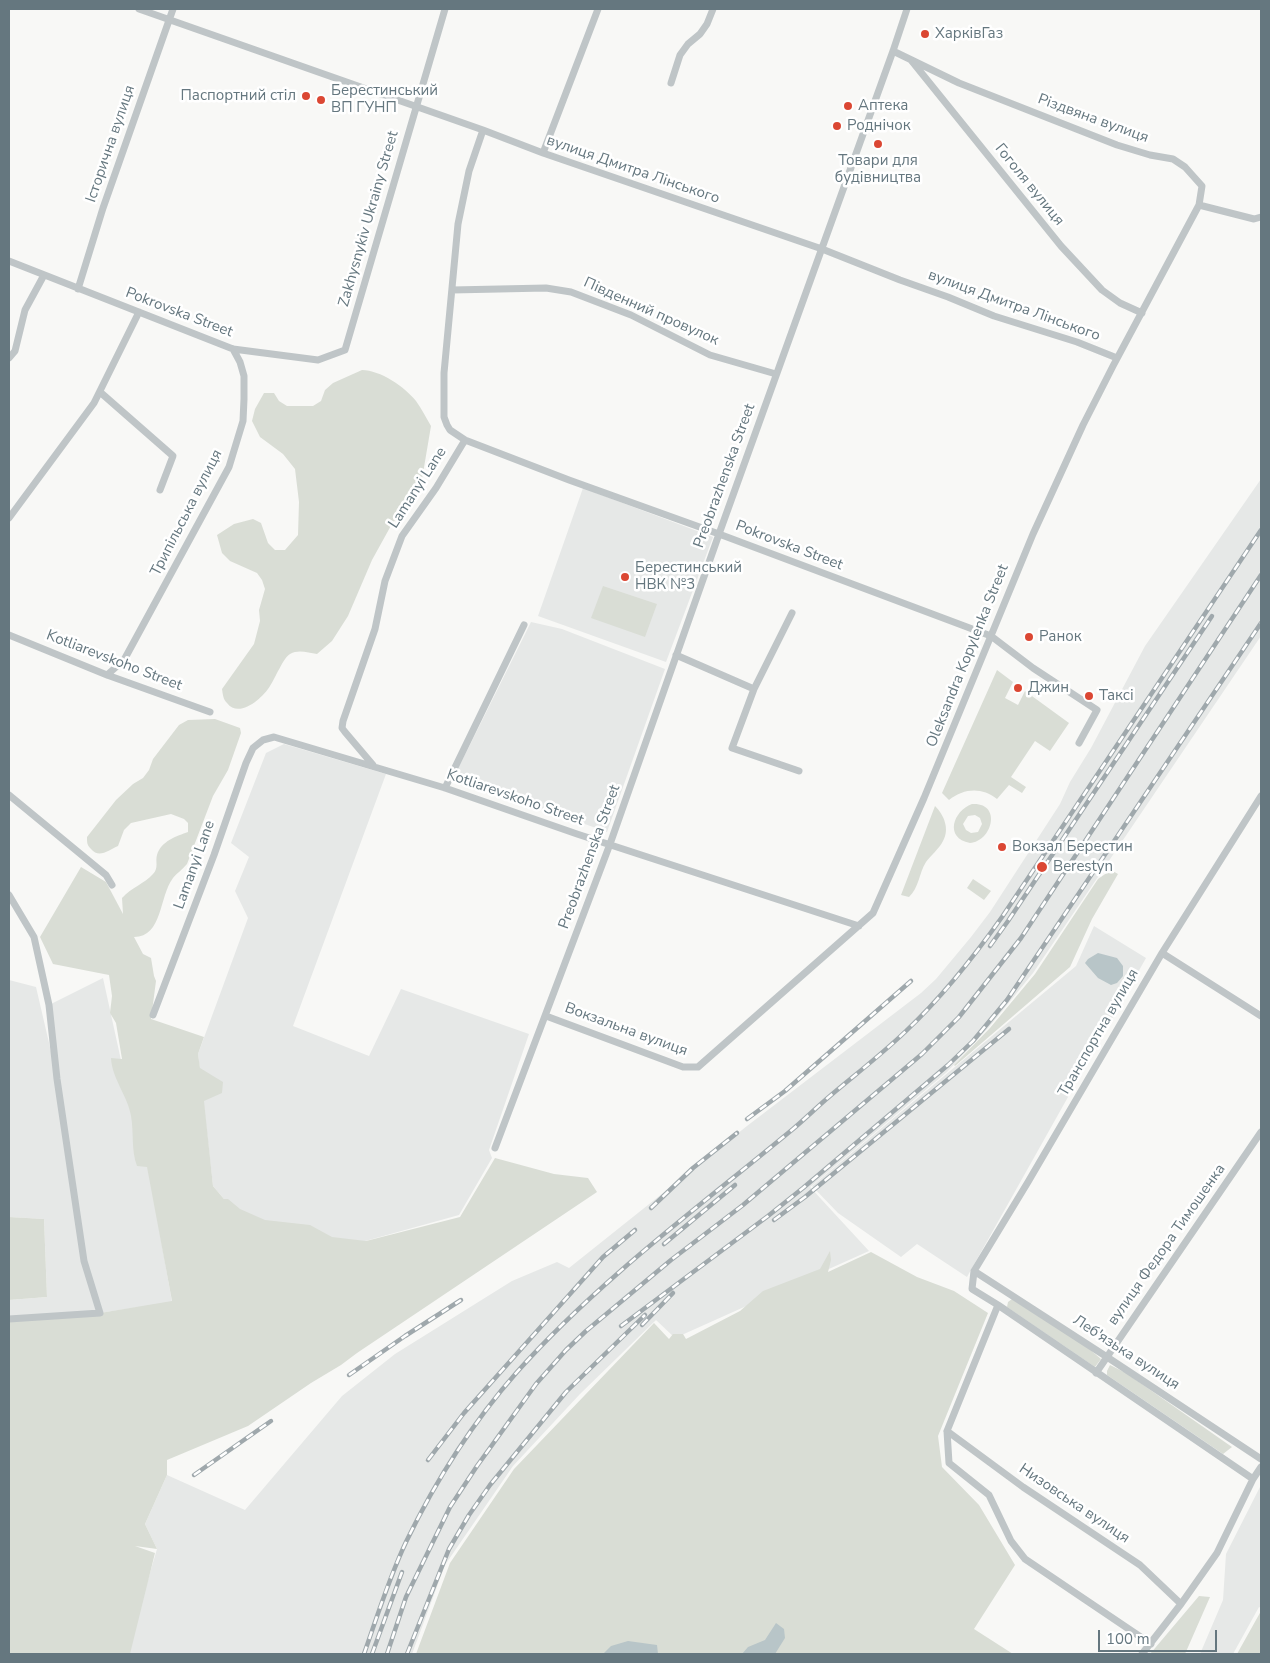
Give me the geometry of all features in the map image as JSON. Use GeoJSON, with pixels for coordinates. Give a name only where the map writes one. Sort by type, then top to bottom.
{"type":"FeatureCollection","features":[{"type":"Feature","properties":{"kind":"street","name":"вулиця Дмитра Лінського"},"geometry":{"type":"LineString","coordinates":[[139,9],[822,250],[994,316],[1077,342],[1117,358]]}},
{"type":"Feature","properties":{"kind":"street","name":"Історична вулиця"},"geometry":{"type":"LineString","coordinates":[[78,289],[103,208],[173,9]]}},
{"type":"Feature","properties":{"kind":"street","name":"Zakhysnykiv Ukrainy Street"},"geometry":{"type":"LineString","coordinates":[[345,350],[446,9]]}},
{"type":"Feature","properties":{"kind":"street"},"geometry":{"type":"LineString","coordinates":[[543,153],[598,9]]}},
{"type":"Feature","properties":{"kind":"street"},"geometry":{"type":"LineString","coordinates":[[671,83],[680,55],[708,24],[713,9]]}},
{"type":"Feature","properties":{"kind":"street","name":"Preobrazhenska Street"},"geometry":{"type":"LineString","coordinates":[[495,1148],[610,844],[776,374],[894,51],[907,9]]}},
{"type":"Feature","properties":{"kind":"street","name":"Різдвяна вулиця"},"geometry":{"type":"LineString","coordinates":[[894,51],[959,83],[1117,145],[1150,155],[1173,159],[1185,167],[1202,186],[1200,205]]}},
{"type":"Feature","properties":{"kind":"street","name":"Гоголя вулиця"},"geometry":{"type":"LineString","coordinates":[[909,58],[1061,246],[1102,290],[1120,303],[1142,312]]}},
{"type":"Feature","properties":{"kind":"street","name":"Lamanyi Lane"},"geometry":{"type":"LineString","coordinates":[[373,766],[342,728],[343,721],[375,630],[385,582],[402,536],[436,488],[465,440],[450,430],[444,417],[444,373],[458,224],[469,171],[483,130]]}},
{"type":"Feature","properties":{"kind":"street"},"geometry":{"type":"LineString","coordinates":[[1200,205],[1254,219],[1261,217]]}},
{"type":"Feature","properties":{"kind":"street","name":"Oleksandra Kopylenka Street"},"geometry":{"type":"LineString","coordinates":[[698,1067],[873,913],[924,798],[1033,534],[1083,425],[1200,205]]}},
{"type":"Feature","properties":{"kind":"street","name":"Pokrovska Street"},"geometry":{"type":"LineString","coordinates":[[9,261],[233,350],[318,360],[345,350]]}},
{"type":"Feature","properties":{"kind":"street"},"geometry":{"type":"LineString","coordinates":[[9,358],[15,351],[25,310],[44,275]]}},
{"type":"Feature","properties":{"kind":"street","name":"Південний провулок"},"geometry":{"type":"LineString","coordinates":[[452,290],[546,288],[571,292],[631,315],[710,355],[776,374]]}},
{"type":"Feature","properties":{"kind":"street"},"geometry":{"type":"LineString","coordinates":[[9,518],[94,403],[139,312]]}},
{"type":"Feature","properties":{"kind":"street","name":"Трипільська вулиця"},"geometry":{"type":"LineString","coordinates":[[108,675],[124,660],[229,467],[243,421],[244,398],[244,376],[240,362],[233,350]]}},
{"type":"Feature","properties":{"kind":"street"},"geometry":{"type":"LineString","coordinates":[[100,392],[173,456],[160,490]]}},
{"type":"Feature","properties":{"kind":"street","name":"Pokrovska Street"},"geometry":{"type":"LineString","coordinates":[[465,440],[991,636],[1033,668],[1097,710],[1079,743]]}},
{"type":"Feature","properties":{"kind":"street"},"geometry":{"type":"LineString","coordinates":[[792,613],[754,689],[732,748],[798,771]]}},
{"type":"Feature","properties":{"kind":"street"},"geometry":{"type":"LineString","coordinates":[[445,788],[524,625]]}},
{"type":"Feature","properties":{"kind":"street","name":"Kotliarevskoho Street"},"geometry":{"type":"LineString","coordinates":[[9,635],[108,675],[210,712]]}},
{"type":"Feature","properties":{"kind":"street"},"geometry":{"type":"LineString","coordinates":[[676,655],[754,689]]}},
{"type":"Feature","properties":{"kind":"street","name":"Lamanyi Lane"},"geometry":{"type":"LineString","coordinates":[[153,1014],[214,855],[246,763],[253,748],[263,740],[274,737]]}},
{"type":"Feature","properties":{"kind":"street","name":"Kotliarevskoho Street"},"geometry":{"type":"LineString","coordinates":[[274,737],[445,788],[859,926]]}},
{"type":"Feature","properties":{"kind":"street"},"geometry":{"type":"LineString","coordinates":[[9,795],[106,875],[112,885]]}},
{"type":"Feature","properties":{"kind":"street","name":"Транспортна вулиця"},"geometry":{"type":"LineString","coordinates":[[998,1305],[972,1289],[974,1271],[1162,952],[1261,796]]}},
{"type":"Feature","properties":{"kind":"street"},"geometry":{"type":"LineString","coordinates":[[9,895],[34,937],[49,1005],[57,1079],[84,1261],[100,1313],[9,1319]]}},
{"type":"Feature","properties":{"kind":"street"},"geometry":{"type":"LineString","coordinates":[[1162,952],[1261,1016]]}},
{"type":"Feature","properties":{"kind":"street","name":"Вокзальна вулиця"},"geometry":{"type":"LineString","coordinates":[[546,1016],[683,1067],[698,1067]]}},
{"type":"Feature","properties":{"kind":"street","name":"вулиця Федора Тимошенка"},"geometry":{"type":"LineString","coordinates":[[1096,1373],[1261,1132]]}},
{"type":"Feature","properties":{"kind":"street","name":"Леб'язька вулиця"},"geometry":{"type":"LineString","coordinates":[[974,1271],[1107,1356],[1261,1459]]}},
{"type":"Feature","properties":{"kind":"street"},"geometry":{"type":"LineString","coordinates":[[1151,1644],[1025,1558],[1011,1541],[989,1496],[949,1464],[947,1431],[998,1305],[1253,1479]]}},
{"type":"Feature","properties":{"kind":"street","name":"Низовська вулиця"},"geometry":{"type":"LineString","coordinates":[[947,1431],[1022,1487],[1140,1565],[1181,1604]]}},
{"type":"Feature","properties":{"kind":"street"},"geometry":{"type":"LineString","coordinates":[[1142,1654],[1181,1604],[1217,1553],[1253,1479],[1261,1467]]}},
{"type":"Feature","properties":{"kind":"shaded area"},"geometry":{"type":"Polygon","coordinates":[[[362,370],[384,376],[405,390],[416,401],[431,426],[421,485],[414,503],[393,522],[372,560],[348,616],[332,641],[317,654],[300,652],[290,654],[262,696],[244,708],[232,707],[223,697],[222,689],[254,644],[260,621],[259,610],[265,589],[257,573],[230,561],[222,553],[217,535],[234,524],[253,519],[261,523],[268,543],[275,550],[285,550],[298,535],[299,502],[295,469],[283,454],[260,437],[252,421],[255,409],[264,393],[274,393],[279,401],[287,406],[313,406],[321,401],[325,390],[333,383],[362,370]]]}},
{"type":"Feature","properties":{"kind":"shaded area"},"geometry":{"type":"Polygon","coordinates":[[[1261,479],[1261,636],[1033,973],[989,1027],[947,1072],[810,1187],[869,1251],[675,1338],[656,1320],[580,1394],[513,1466],[445,1565],[412,1654],[126,1654],[157,1549],[145,1524],[167,1475],[245,1510],[342,1396],[395,1354],[512,1281],[557,1262],[569,1268],[747,1126],[921,993],[936,979],[990,912],[1060,804],[1070,782],[1091,748],[1145,646],[1261,479]]]}},
{"type":"Feature","properties":{"kind":"shaded area","name":"Берестинський НВК №3"},"geometry":{"type":"Polygon","coordinates":[[[583,488],[713,537],[666,662],[538,616],[583,488]]]}},
{"type":"Feature","properties":{"kind":"shaded area"},"geometry":{"type":"Polygon","coordinates":[[[603,586],[657,604],[645,637],[591,618],[603,586]]]}},
{"type":"Feature","properties":{"kind":"shaded area"},"geometry":{"type":"Polygon","coordinates":[[[531,622],[562,629],[665,669],[607,832],[454,777],[531,622]]]}},
{"type":"Feature","properties":{"kind":"shaded area"},"geometry":{"type":"Polygon","coordinates":[[[997,670],[1013,682],[1005,698],[1018,705],[1025,691],[1069,723],[1050,751],[1035,741],[1011,777],[1026,787],[1022,793],[1009,785],[997,799],[985,792],[973,790],[961,793],[949,800],[942,793],[997,670]]]}},
{"type":"Feature","properties":{"kind":"shaded area"},"geometry":{"type":"Polygon","coordinates":[[[215,719],[240,728],[241,733],[228,770],[213,796],[187,864],[168,886],[155,923],[143,935],[134,937],[143,954],[151,958],[156,981],[151,1019],[204,1037],[198,1054],[200,1068],[223,1082],[222,1093],[204,1101],[213,1186],[224,1199],[228,1199],[240,1209],[265,1220],[310,1225],[332,1237],[366,1241],[460,1217],[495,1158],[554,1174],[588,1178],[597,1192],[248,1426],[167,1460],[167,1475],[145,1524],[157,1549],[135,1546],[155,1553],[130,1654],[9,1654],[9,1319],[100,1313],[172,1301],[147,1167],[137,1166],[134,1154],[132,1122],[127,1101],[112,1066],[111,1058],[122,1059],[116,1023],[110,1013],[112,996],[109,975],[53,964],[40,937],[81,867],[106,882],[123,914],[122,898],[153,874],[156,869],[156,857],[159,850],[170,840],[188,832],[188,823],[184,819],[171,814],[131,823],[124,830],[118,846],[101,854],[94,852],[90,848],[87,837],[116,800],[133,784],[143,778],[149,770],[153,759],[179,725],[188,720],[215,719]]]}},
{"type":"Feature","properties":{"kind":"shaded area"},"geometry":{"type":"Polygon","coordinates":[[[284,744],[386,774],[293,1026],[369,1056],[401,989],[529,1034],[489,1150],[492,1158],[459,1215],[351,1245],[241,1219],[213,1186],[198,1054],[248,918],[235,891],[249,857],[231,843],[266,753],[284,744]]]}},
{"type":"Feature","properties":{"kind":"shaded area"},"geometry":{"type":"Polygon","coordinates":[[[972,804],[981,805],[988,809],[991,815],[989,829],[978,841],[970,843],[962,840],[954,830],[956,818],[965,807],[972,804]],[[975,815],[968,816],[963,824],[966,830],[971,833],[978,832],[982,824],[980,818],[975,815]]]}},
{"type":"Feature","properties":{"kind":"shaded area"},"geometry":{"type":"Polygon","coordinates":[[[935,806],[945,822],[945,836],[939,847],[926,862],[912,893],[909,897],[901,895],[935,806]]]}},
{"type":"Feature","properties":{"kind":"shaded area"},"geometry":{"type":"Polygon","coordinates":[[[1111,870],[1118,874],[1092,919],[1070,967],[955,1066],[1035,974],[1098,879],[1111,870]]]}},
{"type":"Feature","properties":{"kind":"shaded area"},"geometry":{"type":"Polygon","coordinates":[[[973,879],[991,891],[984,900],[967,888],[973,879]]]}},
{"type":"Feature","properties":{"kind":"shaded area"},"geometry":{"type":"Polygon","coordinates":[[[1094,926],[1146,958],[967,1277],[917,1244],[901,1257],[838,1213],[812,1186],[1076,966],[1094,926]]]}},
{"type":"Feature","properties":{"kind":"shaded area"},"geometry":{"type":"Polygon","coordinates":[[[1098,953],[1117,958],[1123,966],[1123,976],[1117,983],[1111,985],[1098,978],[1085,963],[1098,953]]]}},
{"type":"Feature","properties":{"kind":"shaded area"},"geometry":{"type":"Polygon","coordinates":[[[103,978],[124,1074],[150,1177],[172,1302],[100,1313],[9,1319],[9,1300],[47,1297],[44,1219],[9,1217],[9,980],[36,987],[56,1073],[49,1005],[103,978]]]}},
{"type":"Feature","properties":{"kind":"shaded area"},"geometry":{"type":"Polygon","coordinates":[[[9,1217],[44,1219],[47,1297],[9,1300],[9,1217]]]}},
{"type":"Feature","properties":{"kind":"shaded area"},"geometry":{"type":"Polygon","coordinates":[[[830,1251],[831,1260],[828,1272],[871,1252],[917,1277],[954,1291],[988,1313],[938,1436],[942,1467],[979,1505],[1015,1565],[974,1629],[1013,1654],[416,1654],[450,1563],[514,1469],[654,1323],[669,1339],[673,1334],[683,1334],[686,1339],[740,1311],[763,1291],[820,1269],[830,1251]]]}},
{"type":"Feature","properties":{"kind":"shaded area"},"geometry":{"type":"Polygon","coordinates":[[[1012,1299],[1087,1347],[1101,1359],[1095,1367],[1007,1307],[1008,1302],[1012,1299]]]}},
{"type":"Feature","properties":{"kind":"shaded area"},"geometry":{"type":"Polygon","coordinates":[[[1110,1365],[1126,1373],[1232,1447],[1223,1454],[1107,1375],[1110,1365]]]}},
{"type":"Feature","properties":{"kind":"shaded area"},"geometry":{"type":"Polygon","coordinates":[[[1261,1485],[1261,1608],[1259,1607],[1233,1654],[1200,1654],[1223,1600],[1226,1554],[1261,1485]]]}},
{"type":"Feature","properties":{"kind":"shaded area"},"geometry":{"type":"Polygon","coordinates":[[[1199,1596],[1210,1597],[1185,1654],[1150,1654],[1199,1596]]]}},
{"type":"Feature","properties":{"kind":"shaded area"},"geometry":{"type":"Polygon","coordinates":[[[1261,1611],[1261,1654],[1237,1654],[1261,1611]]]}},
{"type":"Feature","properties":{"kind":"shaded area"},"geometry":{"type":"Polygon","coordinates":[[[776,1623],[784,1629],[785,1638],[775,1654],[742,1654],[748,1647],[765,1640],[776,1623]]]}},
{"type":"Feature","properties":{"kind":"shaded area"},"geometry":{"type":"Polygon","coordinates":[[[628,1641],[657,1645],[658,1654],[603,1654],[611,1646],[628,1641]]]}},
{"type":"Feature","properties":{"kind":"railway"},"geometry":{"type":"LineString","coordinates":[[364,1654],[394,1569],[406,1542],[442,1475],[485,1411],[517,1372],[582,1306],[650,1245],[793,1129],[888,1048],[945,991],[1002,917],[1261,530]]}},
{"type":"Feature","properties":{"kind":"railway"},"geometry":{"type":"LineString","coordinates":[[387,1654],[406,1597],[450,1507],[536,1384],[566,1350],[586,1331],[671,1260],[743,1205],[922,1054],[959,1017],[1021,938],[1261,575]]}},
{"type":"Feature","properties":{"kind":"railway"},"geometry":{"type":"LineString","coordinates":[[990,946],[1212,616]]}},
{"type":"Feature","properties":{"kind":"railway"},"geometry":{"type":"LineString","coordinates":[[621,1326],[803,1188],[948,1065],[973,1041],[1007,1000],[1261,623]]}},
{"type":"Feature","properties":{"kind":"railway"},"geometry":{"type":"LineString","coordinates":[[747,1119],[785,1091],[911,981]]}},
{"type":"Feature","properties":{"kind":"railway"},"geometry":{"type":"LineString","coordinates":[[774,1220],[805,1197],[1009,1029]]}},
{"type":"Feature","properties":{"kind":"railway"},"geometry":{"type":"LineString","coordinates":[[651,1208],[693,1168],[737,1133]]}},
{"type":"Feature","properties":{"kind":"railway"},"geometry":{"type":"LineString","coordinates":[[664,1244],[735,1185]]}},
{"type":"Feature","properties":{"kind":"railway"},"geometry":{"type":"LineString","coordinates":[[428,1460],[464,1413],[603,1257],[635,1230]]}},
{"type":"Feature","properties":{"kind":"railway"},"geometry":{"type":"LineString","coordinates":[[642,1325],[673,1293]]}},
{"type":"Feature","properties":{"kind":"railway"},"geometry":{"type":"LineString","coordinates":[[349,1375],[461,1300]]}},
{"type":"Feature","properties":{"kind":"railway"},"geometry":{"type":"LineString","coordinates":[[407,1654],[449,1549],[490,1485],[566,1392],[645,1315]]}},
{"type":"Feature","properties":{"kind":"railway"},"geometry":{"type":"LineString","coordinates":[[194,1475],[271,1421]]}},
{"type":"Feature","properties":{"kind":"railway"},"geometry":{"type":"LineString","coordinates":[[372,1654],[402,1572]]}},
{"type":"Feature","properties":{"kind":"place","name":"ХарківГаз"},"geometry":{"type":"Point","coordinates":[925,34]}},
{"type":"Feature","properties":{"kind":"place","name":"Паспортний стіл"},"geometry":{"type":"Point","coordinates":[306,96]}},
{"type":"Feature","properties":{"kind":"place","name":"Берестинський ВП ГУНП"},"geometry":{"type":"Point","coordinates":[321,100]}},
{"type":"Feature","properties":{"kind":"place","name":"Аптека"},"geometry":{"type":"Point","coordinates":[848,106]}},
{"type":"Feature","properties":{"kind":"place","name":"Роднічок"},"geometry":{"type":"Point","coordinates":[837,126]}},
{"type":"Feature","properties":{"kind":"place","name":"Товари для будівництва"},"geometry":{"type":"Point","coordinates":[878,144]}},
{"type":"Feature","properties":{"kind":"place","name":"Берестинський НВК №3"},"geometry":{"type":"Point","coordinates":[625,577]}},
{"type":"Feature","properties":{"kind":"place","name":"Ранок"},"geometry":{"type":"Point","coordinates":[1029,637]}},
{"type":"Feature","properties":{"kind":"place","name":"Джин"},"geometry":{"type":"Point","coordinates":[1018,688]}},
{"type":"Feature","properties":{"kind":"place","name":"Таксі"},"geometry":{"type":"Point","coordinates":[1089,696]}},
{"type":"Feature","properties":{"kind":"place","name":"Вокзал Берестин"},"geometry":{"type":"Point","coordinates":[1002,847]}},
{"type":"Feature","properties":{"kind":"place","name":"Berestyn"},"geometry":{"type":"Point","coordinates":[1042,867]}}]}
